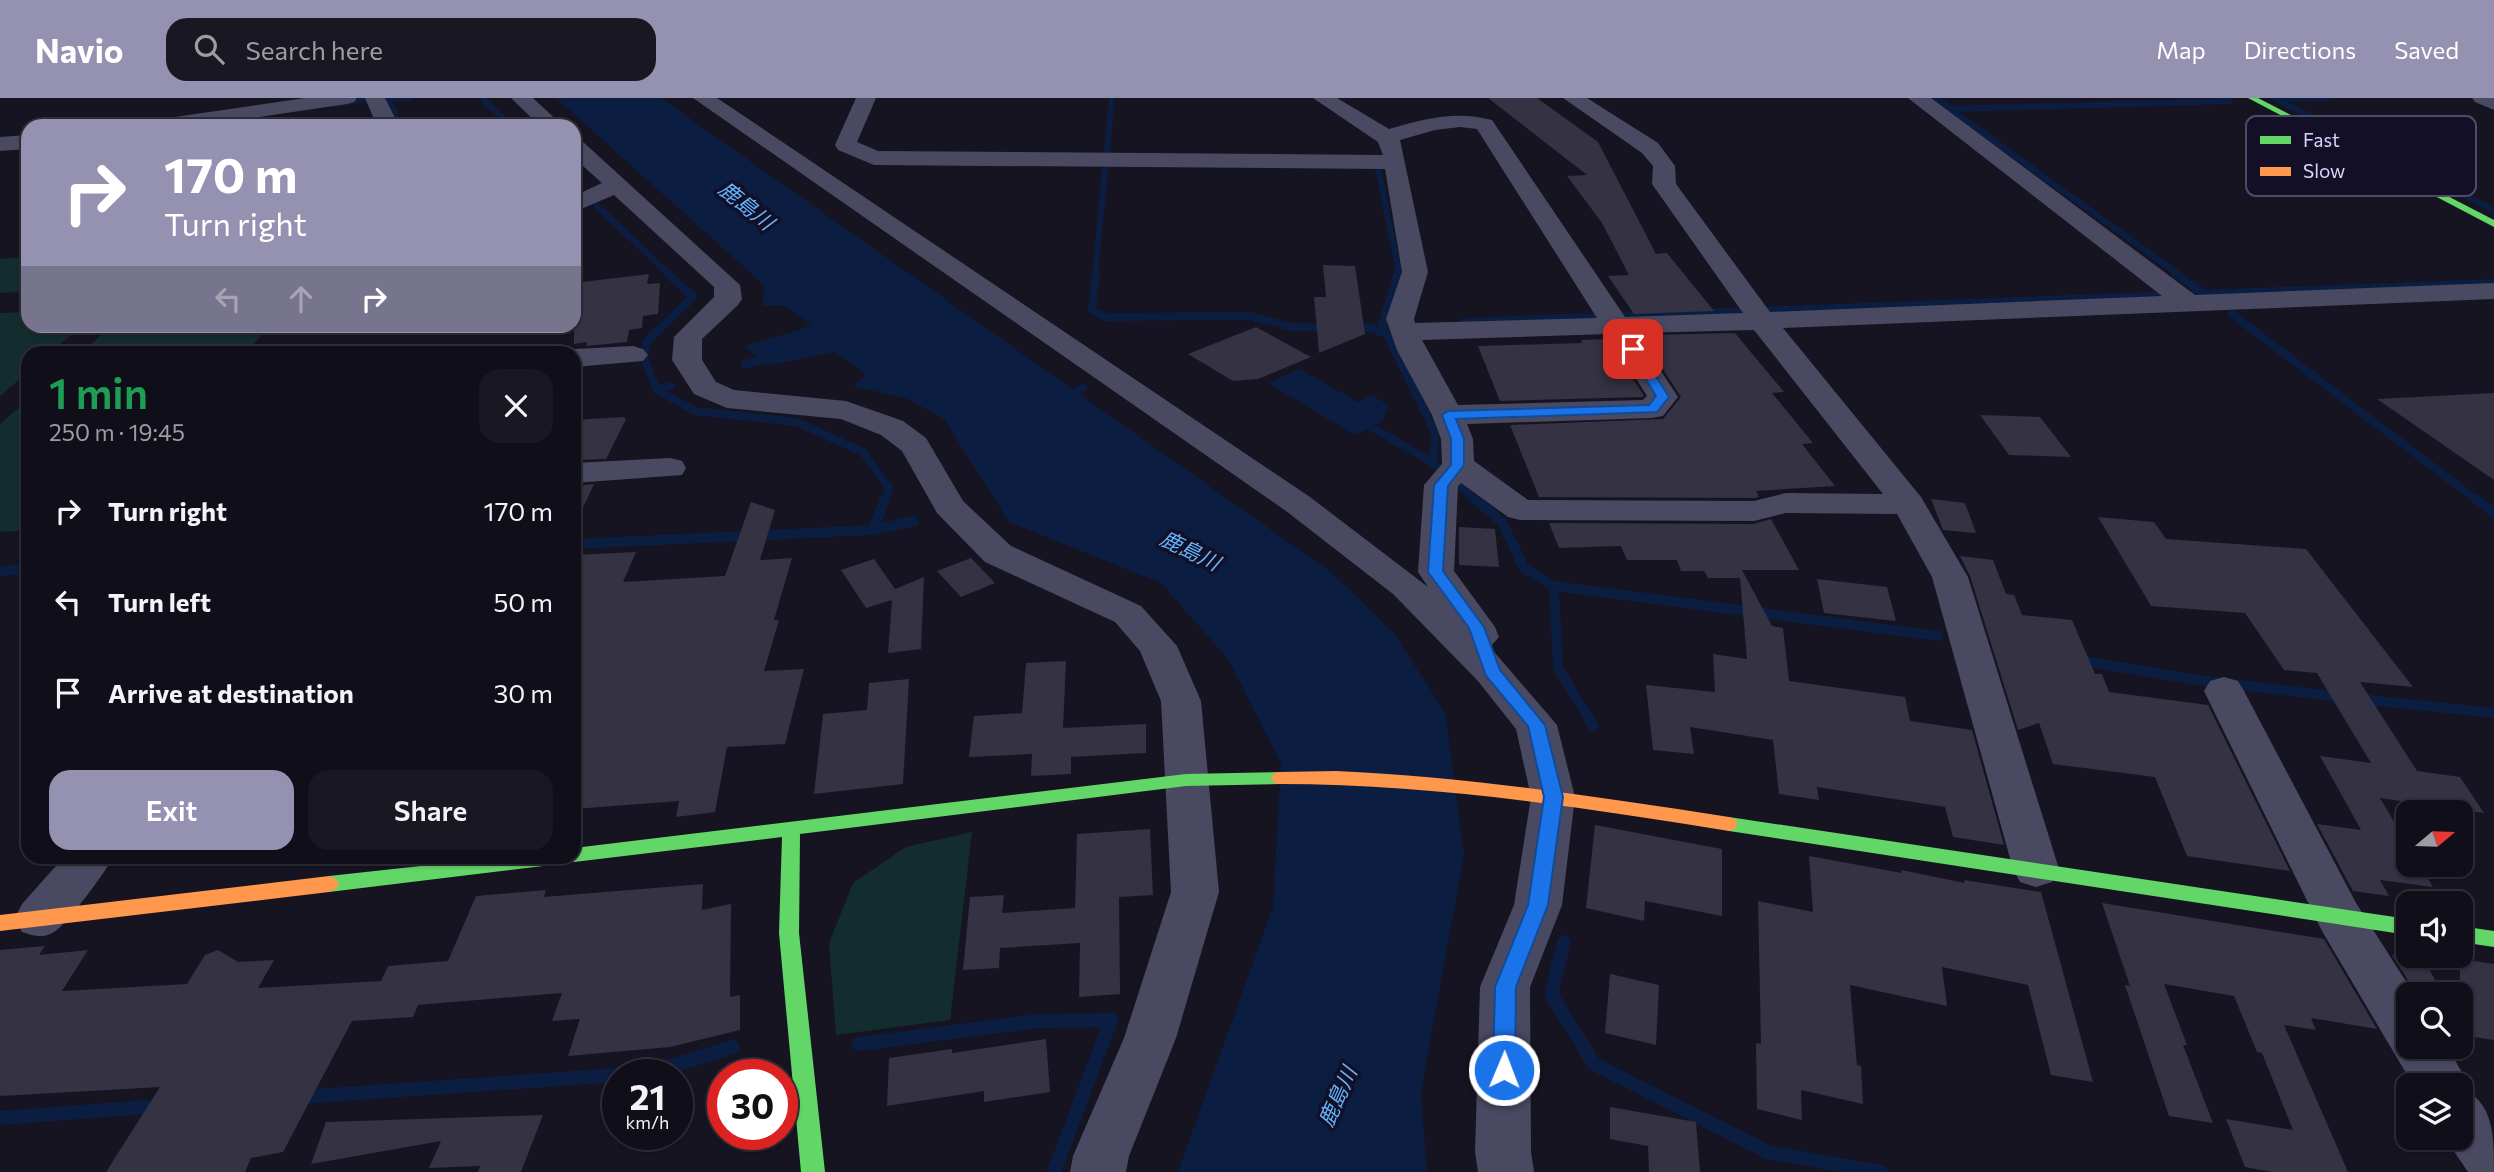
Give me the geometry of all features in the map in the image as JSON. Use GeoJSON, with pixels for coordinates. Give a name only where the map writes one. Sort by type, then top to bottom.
{"type":"FeatureCollection","features":[{"type":"Feature","properties":{"kind":"street"},"geometry":{"type":"LineString","coordinates":[[239,119],[287,115],[347,98]]}},
{"type":"Feature","properties":{"kind":"street"},"geometry":{"type":"LineString","coordinates":[[521,98],[544,119]]}},
{"type":"Feature","properties":{"kind":"street"},"geometry":{"type":"LineString","coordinates":[[703,98],[1298,504],[1406,586],[1492,672],[1536,725],[1553,797],[1538,905],[1505,987],[1503,1152],[1506,1172]]}},
{"type":"Feature","properties":{"kind":"street"},"geometry":{"type":"LineString","coordinates":[[866,98],[846,145],[873,158],[1394,162]]}},
{"type":"Feature","properties":{"kind":"street"},"geometry":{"type":"LineString","coordinates":[[1323,98],[1386,137],[1392,144],[1415,272],[1402,326],[1411,350],[1448,415],[1457,439],[1449,475],[1436,572],[1476,627],[1492,672]]}},
{"type":"Feature","properties":{"kind":"street"},"geometry":{"type":"LineString","coordinates":[[1573,98],[1650,148],[1664,166],[1664,184],[1756,313],[1909,505],[1950,577],[2036,869]]}},
{"type":"Feature","properties":{"kind":"street"},"geometry":{"type":"LineString","coordinates":[[1918,98],[2179,296]]}},
{"type":"Feature","properties":{"kind":"street"},"geometry":{"type":"LineString","coordinates":[[2252,98],[2287,116]]}},
{"type":"Feature","properties":{"kind":"street"},"geometry":{"type":"LineString","coordinates":[[2482,98],[2494,104]]}},
{"type":"Feature","properties":{"kind":"street"},"geometry":{"type":"LineString","coordinates":[[375,99],[385,119]]}},
{"type":"Feature","properties":{"kind":"street"},"geometry":{"type":"LineString","coordinates":[[1386,137],[1450,119],[1469,119],[1485,124],[1663,397],[1652,409],[1448,415]]}},
{"type":"Feature","properties":{"kind":"street"},"geometry":{"type":"LineString","coordinates":[[0,144],[21,142]]}},
{"type":"Feature","properties":{"kind":"street"},"geometry":{"type":"LineString","coordinates":[[581,152],[727,285],[728,299],[688,337],[687,360],[705,388],[727,399],[846,410],[892,428],[915,445],[949,506],[998,554],[1128,614],[1158,646],[1181,701],[1195,892],[1150,1038],[1101,1156],[1098,1172]]}},
{"type":"Feature","properties":{"kind":"street"},"geometry":{"type":"LineString","coordinates":[[581,202],[617,185]]}},
{"type":"Feature","properties":{"kind":"street"},"geometry":{"type":"LineString","coordinates":[[2440,196],[2494,224]]}},
{"type":"Feature","properties":{"kind":"street"},"geometry":{"type":"LineString","coordinates":[[1402,326],[2179,296],[2494,292]]}},
{"type":"Feature","properties":{"kind":"street"},"geometry":{"type":"LineString","coordinates":[[581,365],[633,355]]}},
{"type":"Feature","properties":{"kind":"street"},"geometry":{"type":"LineString","coordinates":[[581,473],[670,468]]}},
{"type":"Feature","properties":{"kind":"street"},"geometry":{"type":"LineString","coordinates":[[1449,475],[1520,510],[1754,511],[1786,503],[1909,505]]}},
{"type":"Feature","properties":{"kind":"street"},"geometry":{"type":"LineString","coordinates":[[2224,691],[2339,917],[2396,1010]]}},
{"type":"Feature","properties":{"kind":"street"},"geometry":{"type":"LineString","coordinates":[[581,854],[1186,780],[1371,779],[1504,790],[2396,925]]}},
{"type":"Feature","properties":{"kind":"street"},"geometry":{"type":"LineString","coordinates":[[791,829],[789,933],[813,1172]]}},
{"type":"Feature","properties":{"kind":"street"},"geometry":{"type":"LineString","coordinates":[[20,920],[83,864]]}},
{"type":"Feature","properties":{"kind":"street"},"geometry":{"type":"LineString","coordinates":[[20,920],[501,864]]}},
{"type":"Feature","properties":{"kind":"street"},"geometry":{"type":"LineString","coordinates":[[2473,936],[2494,939]]}},
{"type":"Feature","properties":{"kind":"street"},"geometry":{"type":"LineString","coordinates":[[2473,1132],[2494,1162]]}},
{"type":"Feature","properties":{"kind":"green space"},"geometry":{"type":"Polygon","coordinates":[[[21,258],[21,292],[0,293],[0,259],[21,258]]]}},
{"type":"Feature","properties":{"kind":"green space"},"geometry":{"type":"Polygon","coordinates":[[[21,312],[21,333],[73,333],[58,346],[21,346],[21,378],[0,396],[0,313],[21,312]]]}},
{"type":"Feature","properties":{"kind":"green space"},"geometry":{"type":"Polygon","coordinates":[[[104,333],[264,333],[251,346],[88,346],[104,333]]]}},
{"type":"Feature","properties":{"kind":"green space"},"geometry":{"type":"Polygon","coordinates":[[[21,406],[21,530],[0,532],[0,424],[21,406]]]}},
{"type":"Feature","properties":{"kind":"green space"},"geometry":{"type":"Polygon","coordinates":[[[972,832],[950,1020],[836,1035],[829,943],[853,883],[906,847],[972,832]]]}},
{"type":"Feature","properties":{"kind":"water","name":"鹿島川"},"geometry":{"type":"Polygon","coordinates":[[[556,98],[661,98],[1332,573],[1392,631],[1445,712],[1464,855],[1421,1092],[1427,1172],[1178,1172],[1273,907],[1281,763],[1228,659],[1161,583],[1009,522],[944,419],[908,399],[853,386],[866,374],[834,352],[766,366],[745,346],[812,326],[784,305],[763,306],[764,285],[556,98]]]}},
{"type":"Feature","properties":{"kind":"water"},"geometry":{"type":"Polygon","coordinates":[[[1300,369],[1358,402],[1371,395],[1389,405],[1382,422],[1355,435],[1268,383],[1300,369]]]}},
{"type":"Feature","properties":{"kind":"building"},"geometry":{"type":"Polygon","coordinates":[[[1488,98],[1537,98],[1598,142],[1656,254],[1667,253],[1714,311],[1634,314],[1608,276],[1629,275],[1602,223],[1567,176],[1587,175],[1488,98]]]}},
{"type":"Feature","properties":{"kind":"building"},"geometry":{"type":"Polygon","coordinates":[[[1323,265],[1355,266],[1365,334],[1319,353],[1314,297],[1326,297],[1323,265]]]}},
{"type":"Feature","properties":{"kind":"building"},"geometry":{"type":"Polygon","coordinates":[[[649,274],[647,284],[660,283],[658,314],[643,316],[642,328],[629,330],[627,342],[586,346],[587,342],[574,344],[574,333],[581,333],[581,282],[649,274]]]}},
{"type":"Feature","properties":{"kind":"building"},"geometry":{"type":"Polygon","coordinates":[[[1256,327],[1311,357],[1258,379],[1233,381],[1188,354],[1256,327]]]}},
{"type":"Feature","properties":{"kind":"building"},"geometry":{"type":"Polygon","coordinates":[[[1735,333],[1784,392],[1772,393],[1813,443],[1802,444],[1835,486],[1756,491],[1759,497],[1754,498],[1539,497],[1510,425],[1663,419],[1681,397],[1642,338],[1651,338],[1649,335],[1735,333]]]}},
{"type":"Feature","properties":{"kind":"building"},"geometry":{"type":"Polygon","coordinates":[[[1608,339],[1644,396],[1500,401],[1478,346],[1582,343],[1581,340],[1608,339]]]}},
{"type":"Feature","properties":{"kind":"building"},"geometry":{"type":"Polygon","coordinates":[[[2494,393],[2494,480],[2377,399],[2494,393]]]}},
{"type":"Feature","properties":{"kind":"building"},"geometry":{"type":"Polygon","coordinates":[[[1980,415],[2040,417],[2071,457],[2009,455],[1980,415]]]}},
{"type":"Feature","properties":{"kind":"building"},"geometry":{"type":"Polygon","coordinates":[[[626,419],[606,459],[581,460],[581,420],[626,419]]]}},
{"type":"Feature","properties":{"kind":"building"},"geometry":{"type":"Polygon","coordinates":[[[594,484],[581,512],[581,485],[594,484]]]}},
{"type":"Feature","properties":{"kind":"building"},"geometry":{"type":"Polygon","coordinates":[[[1931,499],[1965,503],[1976,533],[1943,530],[1931,499]]]}},
{"type":"Feature","properties":{"kind":"building"},"geometry":{"type":"Polygon","coordinates":[[[751,502],[775,510],[760,560],[792,558],[774,620],[779,620],[764,671],[804,669],[785,744],[727,747],[715,812],[676,817],[679,801],[581,808],[581,555],[636,552],[623,582],[725,576],[751,502]]]}},
{"type":"Feature","properties":{"kind":"building"},"geometry":{"type":"Polygon","coordinates":[[[2098,517],[2154,522],[2166,539],[2306,549],[2413,687],[2360,682],[2417,771],[2460,777],[2484,813],[2473,811],[2473,800],[2380,798],[2396,825],[2396,877],[2427,877],[2433,887],[2380,880],[2389,896],[2353,891],[2317,824],[2361,830],[2320,756],[2371,763],[2317,673],[2284,670],[2245,613],[2151,606],[2098,517]]]}},
{"type":"Feature","properties":{"kind":"building"},"geometry":{"type":"Polygon","coordinates":[[[1771,519],[1799,570],[1742,570],[1772,626],[1783,628],[1789,681],[1905,697],[1910,721],[1972,730],[2004,845],[1953,837],[1945,807],[1817,787],[1819,800],[1779,794],[1773,740],[1690,727],[1694,754],[1653,750],[1646,685],[1715,692],[1713,654],[1747,659],[1740,578],[1708,578],[1704,571],[1681,571],[1677,560],[1627,560],[1621,546],[1559,548],[1549,523],[1754,524],[1771,519]]]}},
{"type":"Feature","properties":{"kind":"building"},"geometry":{"type":"Polygon","coordinates":[[[1459,527],[1495,529],[1499,567],[1459,565],[1459,527]]]}},
{"type":"Feature","properties":{"kind":"building"},"geometry":{"type":"Polygon","coordinates":[[[1960,556],[1993,560],[2006,594],[2014,595],[2022,615],[2072,620],[2095,674],[2102,674],[2109,692],[2208,705],[2290,871],[2187,856],[2155,777],[2053,764],[2039,723],[2018,730],[1970,576],[1960,556]]]}},
{"type":"Feature","properties":{"kind":"building"},"geometry":{"type":"Polygon","coordinates":[[[971,558],[995,583],[961,597],[937,571],[971,558]]]}},
{"type":"Feature","properties":{"kind":"building"},"geometry":{"type":"Polygon","coordinates":[[[874,559],[895,589],[924,577],[921,649],[888,653],[892,600],[866,608],[841,570],[874,559]]]}},
{"type":"Feature","properties":{"kind":"building"},"geometry":{"type":"Polygon","coordinates":[[[1817,579],[1887,587],[1896,621],[1824,613],[1817,579]]]}},
{"type":"Feature","properties":{"kind":"building"},"geometry":{"type":"Polygon","coordinates":[[[1066,661],[1063,728],[1146,724],[1146,753],[1071,757],[1071,774],[1031,776],[1032,754],[969,757],[974,716],[1022,713],[1026,663],[1066,661]]]}},
{"type":"Feature","properties":{"kind":"building"},"geometry":{"type":"Polygon","coordinates":[[[909,679],[903,784],[814,794],[823,714],[867,710],[869,683],[909,679]]]}},
{"type":"Feature","properties":{"kind":"building"},"geometry":{"type":"Polygon","coordinates":[[[1595,825],[1722,849],[1722,916],[1645,901],[1644,921],[1586,908],[1595,825]]]}},
{"type":"Feature","properties":{"kind":"building"},"geometry":{"type":"Polygon","coordinates":[[[1150,829],[1153,895],[1119,897],[1120,994],[1079,997],[1080,943],[1000,948],[999,968],[963,970],[970,897],[1004,895],[1002,913],[1075,908],[1077,834],[1150,829]]]}},
{"type":"Feature","properties":{"kind":"building"},"geometry":{"type":"Polygon","coordinates":[[[1809,856],[1965,883],[1964,880],[2041,892],[2093,1082],[2051,1075],[2028,985],[1942,967],[1947,1006],[1850,985],[1857,1065],[1861,1066],[1863,1104],[1801,1090],[1802,1120],[1757,1109],[1756,1043],[1761,1044],[1758,901],[1813,912],[1809,856]]]}},
{"type":"Feature","properties":{"kind":"building"},"geometry":{"type":"Polygon","coordinates":[[[703,884],[702,910],[731,904],[730,997],[740,995],[740,1030],[670,1047],[568,1056],[580,1019],[552,1021],[562,993],[418,1005],[413,1017],[352,1021],[283,1152],[251,1158],[245,1172],[106,1172],[160,1087],[0,1096],[0,950],[45,946],[39,955],[88,950],[62,991],[187,984],[205,955],[218,950],[238,962],[274,960],[258,988],[381,981],[388,966],[448,961],[476,896],[546,890],[544,897],[703,884]]]}},
{"type":"Feature","properties":{"kind":"building"},"geometry":{"type":"Polygon","coordinates":[[[2102,903],[2324,939],[2377,1029],[2311,1018],[2316,1030],[2284,1025],[2348,1172],[2272,1172],[2245,1167],[2226,1119],[2293,1130],[2262,1053],[2257,1052],[2234,996],[2164,984],[2187,1045],[2183,1045],[2213,1123],[2169,1116],[2125,985],[2130,986],[2102,903]]]}},
{"type":"Feature","properties":{"kind":"building"},"geometry":{"type":"Polygon","coordinates":[[[2473,961],[2494,964],[2494,1040],[2473,1037],[2473,982],[2460,982],[2458,968],[2473,968],[2473,961]]]}},
{"type":"Feature","properties":{"kind":"building"},"geometry":{"type":"Polygon","coordinates":[[[2400,968],[2428,968],[2436,982],[2409,982],[2400,968]]]}},
{"type":"Feature","properties":{"kind":"building"},"geometry":{"type":"Polygon","coordinates":[[[1610,974],[1659,985],[1656,1045],[1605,1033],[1610,974]]]}},
{"type":"Feature","properties":{"kind":"building"},"geometry":{"type":"Polygon","coordinates":[[[1046,1039],[1050,1092],[984,1102],[984,1091],[887,1106],[889,1058],[952,1049],[952,1053],[1046,1039]]]}},
{"type":"Feature","properties":{"kind":"building"},"geometry":{"type":"Polygon","coordinates":[[[1610,1107],[1696,1122],[1700,1172],[1649,1172],[1648,1146],[1610,1139],[1610,1107]]]}},
{"type":"Feature","properties":{"kind":"building"},"geometry":{"type":"Polygon","coordinates":[[[543,1115],[521,1172],[478,1172],[480,1166],[429,1168],[441,1141],[311,1164],[326,1122],[543,1115]]]}},
{"type":"Feature","properties":{"kind":"waterway"},"geometry":{"type":"LineString","coordinates":[[341,103],[376,98]]}},
{"type":"Feature","properties":{"kind":"waterway"},"geometry":{"type":"LineString","coordinates":[[389,98],[409,98]]}},
{"type":"Feature","properties":{"kind":"waterway"},"geometry":{"type":"LineString","coordinates":[[482,98],[504,119]]}},
{"type":"Feature","properties":{"kind":"waterway"},"geometry":{"type":"LineString","coordinates":[[1095,274],[1112,98]]}},
{"type":"Feature","properties":{"kind":"waterway"},"geometry":{"type":"LineString","coordinates":[[1935,98],[1950,109]]}},
{"type":"Feature","properties":{"kind":"waterway"},"geometry":{"type":"LineString","coordinates":[[2274,98],[2309,116]]}},
{"type":"Feature","properties":{"kind":"waterway"},"geometry":{"type":"LineString","coordinates":[[2280,99],[2327,98]]}},
{"type":"Feature","properties":{"kind":"waterway"},"geometry":{"type":"LineString","coordinates":[[389,100],[397,119]]}},
{"type":"Feature","properties":{"kind":"waterway"},"geometry":{"type":"LineString","coordinates":[[1950,109],[2230,101]]}},
{"type":"Feature","properties":{"kind":"waterway"},"geometry":{"type":"LineString","coordinates":[[1950,109],[2178,274]]}},
{"type":"Feature","properties":{"kind":"waterway"},"geometry":{"type":"LineString","coordinates":[[1378,168],[1399,274]]}},
{"type":"Feature","properties":{"kind":"waterway"},"geometry":{"type":"LineString","coordinates":[[2466,196],[2494,210]]}},
{"type":"Feature","properties":{"kind":"waterway"},"geometry":{"type":"LineString","coordinates":[[597,206],[669,274]]}},
{"type":"Feature","properties":{"kind":"waterway"},"geometry":{"type":"LineString","coordinates":[[657,390],[644,358],[647,341],[693,297],[667,273]]}},
{"type":"Feature","properties":{"kind":"waterway"},"geometry":{"type":"LineString","coordinates":[[1096,273],[1092,310],[1106,317],[1250,316],[1291,327],[1328,327]]}},
{"type":"Feature","properties":{"kind":"waterway"},"geometry":{"type":"LineString","coordinates":[[1398,273],[1382,325],[1435,432],[1433,463]]}},
{"type":"Feature","properties":{"kind":"waterway"},"geometry":{"type":"LineString","coordinates":[[2175,273],[2205,294]]}},
{"type":"Feature","properties":{"kind":"waterway"},"geometry":{"type":"LineString","coordinates":[[2205,294],[2494,283]]}},
{"type":"Feature","properties":{"kind":"waterway"},"geometry":{"type":"LineString","coordinates":[[1465,322],[2205,294]]}},
{"type":"Feature","properties":{"kind":"waterway"},"geometry":{"type":"LineString","coordinates":[[2232,314],[2478,501]]}},
{"type":"Feature","properties":{"kind":"waterway"},"geometry":{"type":"LineString","coordinates":[[1351,327],[1367,327],[1384,333]]}},
{"type":"Feature","properties":{"kind":"waterway"},"geometry":{"type":"LineString","coordinates":[[745,364],[773,357]]}},
{"type":"Feature","properties":{"kind":"waterway"},"geometry":{"type":"LineString","coordinates":[[657,390],[671,386]]}},
{"type":"Feature","properties":{"kind":"waterway"},"geometry":{"type":"LineString","coordinates":[[1064,397],[1083,388]]}},
{"type":"Feature","properties":{"kind":"waterway"},"geometry":{"type":"LineString","coordinates":[[657,390],[695,411],[796,422],[863,452],[889,488],[884,501]]}},
{"type":"Feature","properties":{"kind":"waterway"},"geometry":{"type":"LineString","coordinates":[[1361,421],[1433,463]]}},
{"type":"Feature","properties":{"kind":"waterway"},"geometry":{"type":"LineString","coordinates":[[1433,463],[1477,501]]}},
{"type":"Feature","properties":{"kind":"waterway"},"geometry":{"type":"LineString","coordinates":[[873,530],[885,499]]}},
{"type":"Feature","properties":{"kind":"waterway"},"geometry":{"type":"LineString","coordinates":[[1475,499],[1502,522],[1524,568],[1554,586]]}},
{"type":"Feature","properties":{"kind":"waterway"},"geometry":{"type":"LineString","coordinates":[[2476,499],[2494,513]]}},
{"type":"Feature","properties":{"kind":"waterway"},"geometry":{"type":"LineString","coordinates":[[873,530],[914,521]]}},
{"type":"Feature","properties":{"kind":"waterway"},"geometry":{"type":"LineString","coordinates":[[581,544],[873,530]]}},
{"type":"Feature","properties":{"kind":"waterway"},"geometry":{"type":"LineString","coordinates":[[0,571],[21,570]]}},
{"type":"Feature","properties":{"kind":"waterway"},"geometry":{"type":"LineString","coordinates":[[1554,586],[1939,636]]}},
{"type":"Feature","properties":{"kind":"waterway"},"geometry":{"type":"LineString","coordinates":[[1554,586],[1558,668],[1594,727]]}},
{"type":"Feature","properties":{"kind":"waterway"},"geometry":{"type":"LineString","coordinates":[[2077,660],[2197,680],[2342,697]]}},
{"type":"Feature","properties":{"kind":"waterway"},"geometry":{"type":"LineString","coordinates":[[2358,699],[2494,713]]}},
{"type":"Feature","properties":{"kind":"waterway"},"geometry":{"type":"LineString","coordinates":[[1564,942],[1551,994],[1594,1064],[1768,1152],[1881,1172]]}},
{"type":"Feature","properties":{"kind":"waterway"},"geometry":{"type":"LineString","coordinates":[[859,1044],[1038,1021],[1111,1020],[1054,1172]]}},
{"type":"Feature","properties":{"kind":"waterway"},"geometry":{"type":"LineString","coordinates":[[693,1059],[733,1047]]}},
{"type":"Feature","properties":{"kind":"waterway"},"geometry":{"type":"LineString","coordinates":[[300,1097],[602,1076]]}},
{"type":"Feature","properties":{"kind":"waterway"},"geometry":{"type":"LineString","coordinates":[[0,1118],[161,1106]]}},
{"type":"Feature","properties":{"kind":"traffic: fast"},"geometry":{"type":"LineString","coordinates":[[2252,98],[2287,116]]}},
{"type":"Feature","properties":{"kind":"traffic: fast"},"geometry":{"type":"LineString","coordinates":[[2440,196],[2494,224]]}},
{"type":"Feature","properties":{"kind":"traffic: fast"},"geometry":{"type":"LineString","coordinates":[[581,854],[1186,780],[1280,778]]}},
{"type":"Feature","properties":{"kind":"traffic: fast"},"geometry":{"type":"LineString","coordinates":[[1729,824],[2396,925]]}},
{"type":"Feature","properties":{"kind":"traffic: fast"},"geometry":{"type":"LineString","coordinates":[[791,829],[789,933],[813,1172]]}},
{"type":"Feature","properties":{"kind":"traffic: fast"},"geometry":{"type":"LineString","coordinates":[[329,884],[501,864]]}},
{"type":"Feature","properties":{"kind":"traffic: fast"},"geometry":{"type":"LineString","coordinates":[[2473,936],[2494,939]]}},
{"type":"Feature","properties":{"kind":"traffic: slow"},"geometry":{"type":"LineString","coordinates":[[1280,778],[1393,780],[1449,785],[1561,798],[1729,824]]}},
{"type":"Feature","properties":{"kind":"traffic: slow"},"geometry":{"type":"LineString","coordinates":[[0,923],[329,884]]}},
{"type":"Feature","properties":{"kind":"route"},"geometry":{"type":"LineString","coordinates":[[1504,1070],[1505,987],[1538,905],[1553,797],[1536,725],[1492,672],[1476,627],[1436,572],[1441,485],[1458,465],[1457,439],[1448,415],[1652,409],[1663,397],[1633,349]]}}]}
